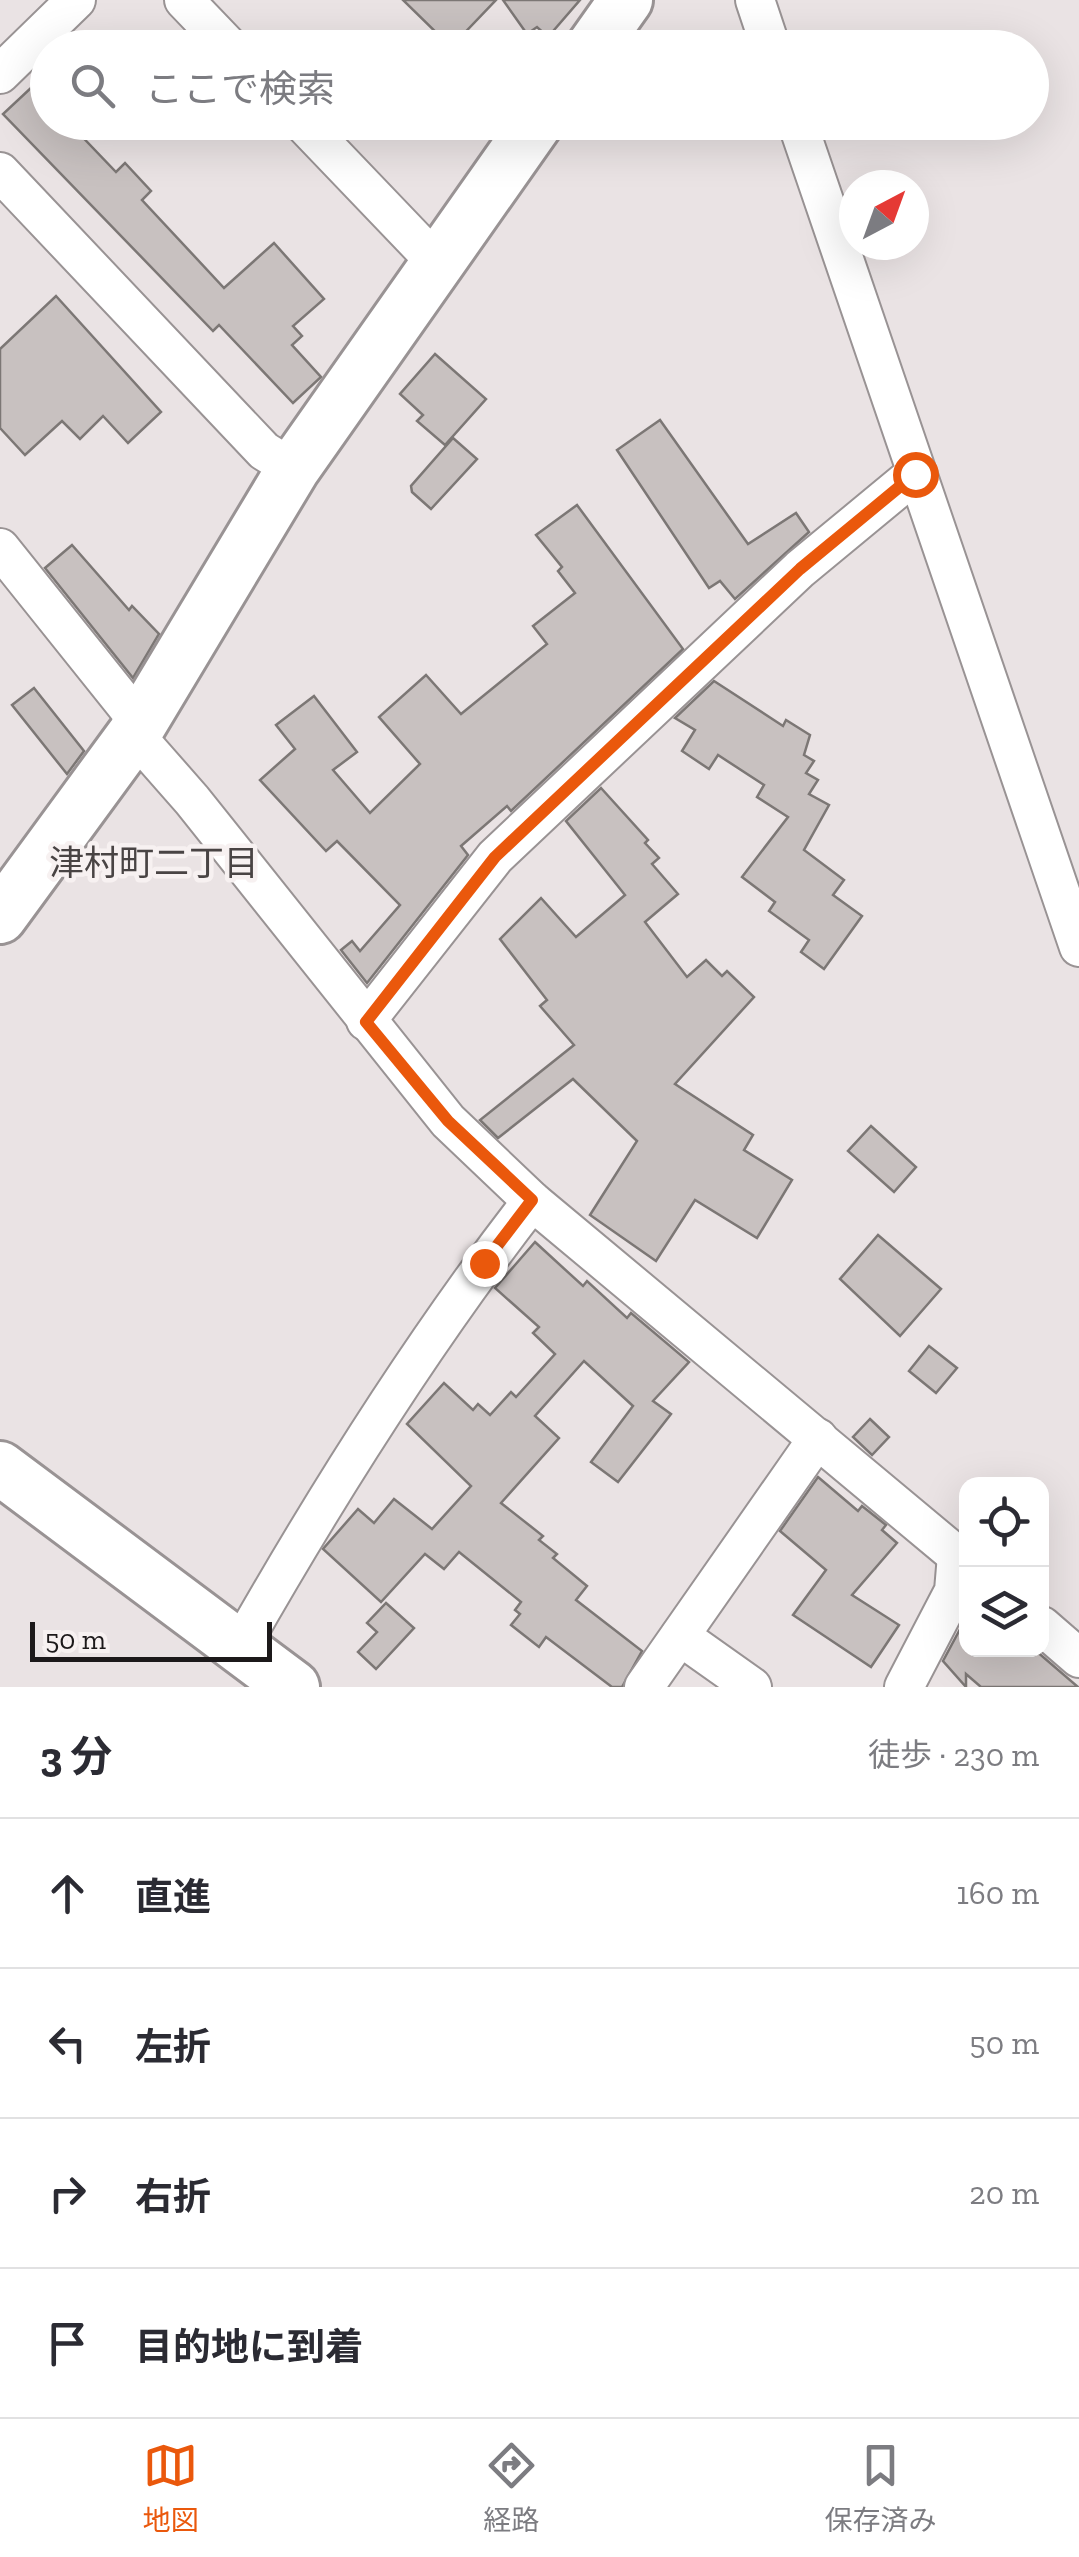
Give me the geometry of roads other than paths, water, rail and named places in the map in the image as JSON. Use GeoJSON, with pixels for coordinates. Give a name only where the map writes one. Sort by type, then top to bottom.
{"type":"FeatureCollection","features":[{"type":"Feature","properties":{"kind":"street"},"geometry":{"type":"LineString","coordinates":[[45,30],[76,0]]}},
{"type":"Feature","properties":{"kind":"street"},"geometry":{"type":"LineString","coordinates":[[184,0],[213,30]]}},
{"type":"Feature","properties":{"kind":"street"},"geometry":{"type":"LineString","coordinates":[[605,30],[626,0]]}},
{"type":"Feature","properties":{"kind":"street"},"geometry":{"type":"LineString","coordinates":[[755,0],[765,30]]}},
{"type":"Feature","properties":{"kind":"street"},"geometry":{"type":"LineString","coordinates":[[0,74],[30,45]]}},
{"type":"Feature","properties":{"kind":"street"},"geometry":{"type":"LineString","coordinates":[[319,140],[436,262]]}},
{"type":"Feature","properties":{"kind":"street"},"geometry":{"type":"LineString","coordinates":[[0,917],[138,729],[292,469],[524,140]]}},
{"type":"Feature","properties":{"kind":"street"},"geometry":{"type":"LineString","coordinates":[[802,140],[1079,947]]}},
{"type":"Feature","properties":{"kind":"street"},"geometry":{"type":"LineString","coordinates":[[0,172],[264,451],[292,469]]}},
{"type":"Feature","properties":{"kind":"street"},"geometry":{"type":"LineString","coordinates":[[366,1022],[495,857],[800,569],[915,474]]}},
{"type":"Feature","properties":{"kind":"street"},"geometry":{"type":"LineString","coordinates":[[0,548],[192,800],[448,1121],[532,1200],[959,1556]]}},
{"type":"Feature","properties":{"kind":"street"},"geometry":{"type":"LineString","coordinates":[[240,1647],[286,1567],[484,1263],[532,1200]]}},
{"type":"Feature","properties":{"kind":"street"},"geometry":{"type":"LineString","coordinates":[[644,1687],[818,1438]]}},
{"type":"Feature","properties":{"kind":"street"},"geometry":{"type":"LineString","coordinates":[[0,1468],[292,1687]]}},
{"type":"Feature","properties":{"kind":"street"},"geometry":{"type":"LineString","coordinates":[[904,1687],[954,1591],[960,1567]]}},
{"type":"Feature","properties":{"kind":"street"},"geometry":{"type":"LineString","coordinates":[[1049,1632],[1079,1658]]}},
{"type":"Feature","properties":{"kind":"street"},"geometry":{"type":"LineString","coordinates":[[680,1636],[752,1687]]}},
{"type":"Feature","properties":{"kind":"district","name":"津村町二丁目"},"geometry":{"type":"Point","coordinates":[154,863]}}]}
